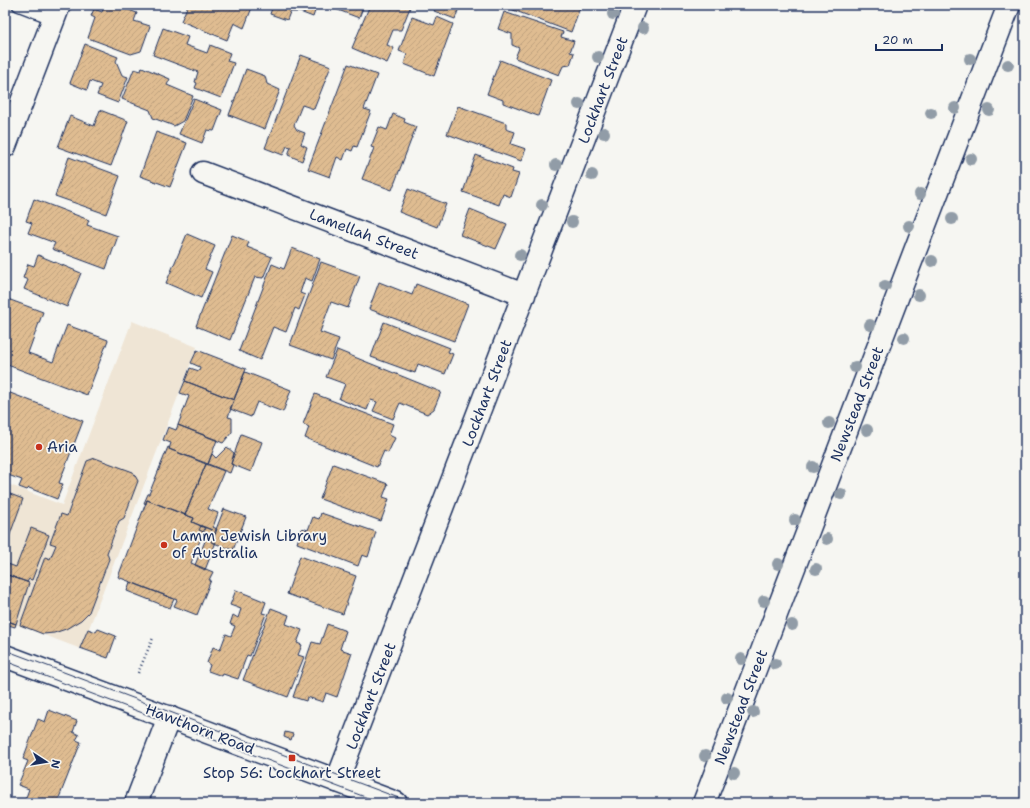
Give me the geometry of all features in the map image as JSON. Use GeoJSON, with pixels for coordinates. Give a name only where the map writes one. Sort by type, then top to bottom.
{"type":"FeatureCollection","features":[{"type":"Feature","properties":{"kind":"street","name":"Lockhart Street"},"geometry":{"type":"LineString","coordinates":[[338,781],[635,5]]}},
{"type":"Feature","properties":{"kind":"street","name":"Newstead Street"},"geometry":{"type":"LineString","coordinates":[[704,803],[1009,5]]}},
{"type":"Feature","properties":{"kind":"street"},"geometry":{"type":"LineString","coordinates":[[5,146],[56,12]]}},
{"type":"Feature","properties":{"kind":"street","name":"Lamellah Street"},"geometry":{"type":"LineString","coordinates":[[203,173],[524,295]]}},
{"type":"Feature","properties":{"kind":"street","name":"Hawthorn Road"},"geometry":{"type":"LineString","coordinates":[[5,656],[396,803]]}},
{"type":"Feature","properties":{"kind":"street"},"geometry":{"type":"LineString","coordinates":[[136,803],[169,717]]}},
{"type":"Feature","properties":{"kind":"lane"},"geometry":{"type":"LineString","coordinates":[[18,5],[56,12]]}},
{"type":"Feature","properties":{"kind":"path"},"geometry":{"type":"LineString","coordinates":[[138,673],[152,638]]}},
{"type":"Feature","properties":{"kind":"shaded area"},"geometry":{"type":"Polygon","coordinates":[[[132,321],[197,347],[81,649],[5,620],[5,483],[62,505],[132,321]]]}},
{"type":"Feature","properties":{"kind":"building"},"geometry":{"type":"Polygon","coordinates":[[[105,5],[115,5],[137,13],[134,21],[150,26],[141,51],[131,54],[88,38],[95,18],[91,16],[94,9],[102,12],[105,5]]]}},
{"type":"Feature","properties":{"kind":"building"},"geometry":{"type":"Polygon","coordinates":[[[139,5],[152,5],[150,9],[139,5]]]}},
{"type":"Feature","properties":{"kind":"building"},"geometry":{"type":"Polygon","coordinates":[[[188,5],[253,5],[244,28],[234,23],[227,40],[181,21],[188,5]]]}},
{"type":"Feature","properties":{"kind":"building"},"geometry":{"type":"Polygon","coordinates":[[[273,5],[317,5],[313,17],[300,12],[290,12],[287,20],[270,14],[273,5]]]}},
{"type":"Feature","properties":{"kind":"building"},"geometry":{"type":"Polygon","coordinates":[[[325,5],[364,5],[359,18],[325,5]]]}},
{"type":"Feature","properties":{"kind":"building"},"geometry":{"type":"Polygon","coordinates":[[[370,5],[411,5],[401,30],[393,30],[387,45],[394,48],[387,63],[352,48],[370,5]]]}},
{"type":"Feature","properties":{"kind":"building"},"geometry":{"type":"Polygon","coordinates":[[[437,5],[460,5],[455,19],[434,11],[437,5]]]}},
{"type":"Feature","properties":{"kind":"building"},"geometry":{"type":"Polygon","coordinates":[[[500,5],[581,5],[571,32],[500,5]]]}},
{"type":"Feature","properties":{"kind":"building"},"geometry":{"type":"Polygon","coordinates":[[[504,12],[563,32],[561,37],[574,41],[570,52],[574,53],[570,65],[563,66],[559,75],[515,58],[519,48],[512,45],[512,34],[498,29],[504,12]]]}},
{"type":"Feature","properties":{"kind":"building"},"geometry":{"type":"Polygon","coordinates":[[[412,17],[434,25],[437,17],[453,24],[434,76],[404,64],[407,54],[399,51],[412,17]]]}},
{"type":"Feature","properties":{"kind":"building"},"geometry":{"type":"Polygon","coordinates":[[[163,28],[188,37],[185,45],[207,53],[210,45],[230,53],[227,61],[234,63],[221,98],[195,88],[198,72],[153,55],[163,28]]]}},
{"type":"Feature","properties":{"kind":"building"},"geometry":{"type":"Polygon","coordinates":[[[85,44],[118,57],[116,61],[122,75],[128,77],[118,103],[97,95],[101,85],[90,81],[87,90],[70,83],[85,44]]]}},
{"type":"Feature","properties":{"kind":"building"},"geometry":{"type":"Polygon","coordinates":[[[301,55],[331,66],[314,109],[302,105],[294,125],[297,130],[305,133],[301,144],[307,147],[302,161],[288,155],[291,147],[287,146],[283,155],[265,148],[301,55]]]}},
{"type":"Feature","properties":{"kind":"building"},"geometry":{"type":"Polygon","coordinates":[[[500,60],[551,80],[538,116],[503,103],[503,100],[487,94],[500,60]]]}},
{"type":"Feature","properties":{"kind":"building"},"geometry":{"type":"Polygon","coordinates":[[[348,64],[377,75],[364,109],[371,111],[357,147],[354,146],[352,151],[347,149],[343,160],[337,157],[330,177],[308,169],[348,64]]]}},
{"type":"Feature","properties":{"kind":"building"},"geometry":{"type":"Polygon","coordinates":[[[142,67],[170,79],[167,85],[193,96],[183,121],[174,126],[153,118],[150,110],[122,99],[134,69],[141,71],[142,67]]]}},
{"type":"Feature","properties":{"kind":"building"},"geometry":{"type":"Polygon","coordinates":[[[246,69],[265,76],[267,84],[280,90],[265,129],[229,115],[246,69]]]}},
{"type":"Feature","properties":{"kind":"building"},"geometry":{"type":"Polygon","coordinates":[[[194,99],[222,110],[214,131],[207,130],[202,143],[179,134],[194,99]]]}},
{"type":"Feature","properties":{"kind":"building"},"geometry":{"type":"Polygon","coordinates":[[[458,106],[506,123],[506,129],[515,132],[511,144],[526,149],[521,161],[447,134],[458,106]]]}},
{"type":"Feature","properties":{"kind":"building"},"geometry":{"type":"Polygon","coordinates":[[[100,110],[128,121],[111,166],[58,147],[70,116],[94,126],[100,110]]]}},
{"type":"Feature","properties":{"kind":"building"},"geometry":{"type":"Polygon","coordinates":[[[393,114],[405,119],[404,122],[416,127],[392,190],[362,179],[374,148],[371,147],[379,127],[387,130],[393,114]]]}},
{"type":"Feature","properties":{"kind":"building"},"geometry":{"type":"Polygon","coordinates":[[[156,132],[187,143],[170,187],[140,176],[156,132]]]}},
{"type":"Feature","properties":{"kind":"building"},"geometry":{"type":"Polygon","coordinates":[[[476,155],[513,169],[512,172],[519,174],[511,197],[503,194],[499,205],[463,192],[476,155]]]}},
{"type":"Feature","properties":{"kind":"building"},"geometry":{"type":"Polygon","coordinates":[[[69,157],[120,176],[106,214],[55,196],[69,157]]]}},
{"type":"Feature","properties":{"kind":"building"},"geometry":{"type":"Polygon","coordinates":[[[408,189],[446,204],[437,227],[399,212],[408,189]]]}},
{"type":"Feature","properties":{"kind":"building"},"geometry":{"type":"Polygon","coordinates":[[[34,199],[89,220],[87,225],[118,236],[106,269],[52,249],[55,243],[28,233],[32,223],[26,221],[34,199]]]}},
{"type":"Feature","properties":{"kind":"building"},"geometry":{"type":"Polygon","coordinates":[[[470,209],[507,224],[496,249],[460,235],[470,209]]]}},
{"type":"Feature","properties":{"kind":"building"},"geometry":{"type":"Polygon","coordinates":[[[187,234],[215,246],[205,269],[212,272],[201,298],[166,283],[187,234]]]}},
{"type":"Feature","properties":{"kind":"building"},"geometry":{"type":"Polygon","coordinates":[[[232,235],[249,242],[247,247],[272,257],[263,278],[255,277],[230,340],[196,326],[232,235]]]}},
{"type":"Feature","properties":{"kind":"building"},"geometry":{"type":"Polygon","coordinates":[[[292,248],[320,259],[312,281],[305,278],[300,293],[305,295],[299,310],[295,308],[286,332],[273,327],[260,360],[239,351],[272,264],[284,269],[292,248]]]}},
{"type":"Feature","properties":{"kind":"building"},"geometry":{"type":"Polygon","coordinates":[[[38,255],[81,273],[67,307],[24,289],[28,280],[23,278],[28,264],[34,266],[38,255]]]}},
{"type":"Feature","properties":{"kind":"building"},"geometry":{"type":"Polygon","coordinates":[[[321,262],[360,276],[348,308],[331,302],[320,332],[339,339],[331,360],[290,345],[321,262]]]}},
{"type":"Feature","properties":{"kind":"building"},"geometry":{"type":"Polygon","coordinates":[[[379,282],[412,295],[416,284],[468,304],[454,341],[369,309],[379,282]]]}},
{"type":"Feature","properties":{"kind":"building"},"geometry":{"type":"Polygon","coordinates":[[[5,298],[43,312],[28,353],[53,362],[67,325],[108,340],[87,395],[5,364],[5,298]]]}},
{"type":"Feature","properties":{"kind":"building"},"geometry":{"type":"Polygon","coordinates":[[[384,322],[450,348],[448,352],[453,354],[445,374],[418,364],[415,373],[371,357],[384,322]]]}},
{"type":"Feature","properties":{"kind":"building"},"geometry":{"type":"Polygon","coordinates":[[[197,350],[246,369],[234,400],[185,381],[190,368],[199,371],[200,367],[191,363],[197,350]]]}},
{"type":"Feature","properties":{"kind":"building"},"geometry":{"type":"Polygon","coordinates":[[[337,350],[441,392],[434,409],[427,414],[400,403],[393,419],[373,411],[377,402],[371,400],[367,410],[339,399],[345,384],[326,377],[337,350]]]}},
{"type":"Feature","properties":{"kind":"building"},"geometry":{"type":"Polygon","coordinates":[[[245,372],[291,390],[283,412],[257,402],[251,417],[230,409],[245,372]]]}},
{"type":"Feature","properties":{"kind":"building"},"geometry":{"type":"Polygon","coordinates":[[[185,381],[234,400],[228,417],[232,418],[232,432],[223,443],[178,425],[189,396],[180,393],[185,381]]]}},
{"type":"Feature","properties":{"kind":"building","name":"Aria"},"geometry":{"type":"Polygon","coordinates":[[[5,391],[83,421],[59,483],[63,484],[57,499],[29,488],[27,490],[19,487],[22,480],[5,474],[5,391]]]}},
{"type":"Feature","properties":{"kind":"building"},"geometry":{"type":"Polygon","coordinates":[[[315,394],[393,424],[389,435],[395,438],[388,453],[384,451],[377,467],[305,438],[309,427],[303,424],[315,394]]]}},
{"type":"Feature","properties":{"kind":"building"},"geometry":{"type":"Polygon","coordinates":[[[178,425],[217,440],[208,464],[169,449],[171,443],[163,440],[168,427],[176,430],[178,425]]]}},
{"type":"Feature","properties":{"kind":"building"},"geometry":{"type":"Polygon","coordinates":[[[241,434],[262,442],[251,472],[231,464],[241,434]]]}},
{"type":"Feature","properties":{"kind":"building"},"geometry":{"type":"Polygon","coordinates":[[[168,447],[170,448],[169,449],[206,464],[185,515],[147,500],[146,504],[144,503],[168,447]]]}},
{"type":"Feature","properties":{"kind":"building"},"geometry":{"type":"Polygon","coordinates":[[[227,447],[234,453],[231,464],[233,465],[230,473],[208,464],[212,454],[216,458],[227,447]]]}},
{"type":"Feature","properties":{"kind":"building"},"geometry":{"type":"Polygon","coordinates":[[[95,458],[133,472],[138,481],[124,518],[119,521],[107,553],[109,559],[89,612],[81,620],[66,629],[54,633],[43,634],[20,625],[45,557],[50,559],[56,545],[50,543],[61,514],[67,516],[87,461],[95,458]]]}},
{"type":"Feature","properties":{"kind":"building"},"geometry":{"type":"Polygon","coordinates":[[[206,464],[224,471],[208,509],[218,513],[212,530],[192,522],[194,518],[185,515],[206,464]]]}},
{"type":"Feature","properties":{"kind":"building"},"geometry":{"type":"Polygon","coordinates":[[[333,464],[388,484],[383,497],[389,499],[381,521],[320,499],[333,464]]]}},
{"type":"Feature","properties":{"kind":"building"},"geometry":{"type":"Polygon","coordinates":[[[5,492],[23,499],[5,548],[5,492]]]}},
{"type":"Feature","properties":{"kind":"building","name":"Lamm Jewish Library of Australia"},"geometry":{"type":"Polygon","coordinates":[[[147,500],[194,518],[192,522],[205,528],[191,563],[213,572],[197,615],[174,606],[177,600],[118,577],[147,500]]]}},
{"type":"Feature","properties":{"kind":"building"},"geometry":{"type":"Polygon","coordinates":[[[224,509],[246,517],[233,550],[211,542],[224,509]]]}},
{"type":"Feature","properties":{"kind":"building"},"geometry":{"type":"Polygon","coordinates":[[[321,513],[376,532],[368,557],[362,555],[358,566],[297,543],[302,528],[308,530],[313,517],[319,519],[321,513]]]}},
{"type":"Feature","properties":{"kind":"building"},"geometry":{"type":"Polygon","coordinates":[[[201,526],[212,530],[213,527],[217,529],[213,540],[216,542],[205,570],[195,565],[208,534],[199,530],[201,526]]]}},
{"type":"Feature","properties":{"kind":"building"},"geometry":{"type":"Polygon","coordinates":[[[31,528],[49,535],[32,580],[29,579],[27,582],[5,574],[5,563],[16,567],[31,528]]]}},
{"type":"Feature","properties":{"kind":"building"},"geometry":{"type":"Polygon","coordinates":[[[300,556],[356,576],[343,614],[287,594],[300,556]]]}},
{"type":"Feature","properties":{"kind":"building"},"geometry":{"type":"Polygon","coordinates":[[[5,574],[29,583],[16,624],[5,620],[5,574]]]}},
{"type":"Feature","properties":{"kind":"building"},"geometry":{"type":"Polygon","coordinates":[[[130,582],[174,599],[170,608],[127,591],[130,582]]]}},
{"type":"Feature","properties":{"kind":"building"},"geometry":{"type":"Polygon","coordinates":[[[236,590],[266,602],[262,613],[266,614],[250,656],[247,655],[238,679],[223,674],[222,676],[208,671],[210,665],[207,663],[213,647],[220,650],[226,634],[231,636],[235,626],[230,624],[233,615],[238,618],[241,609],[230,605],[236,590]]]}},
{"type":"Feature","properties":{"kind":"building"},"geometry":{"type":"Polygon","coordinates":[[[271,608],[289,615],[286,624],[302,630],[297,643],[302,645],[298,655],[304,657],[288,697],[243,680],[271,608]]]}},
{"type":"Feature","properties":{"kind":"building"},"geometry":{"type":"Polygon","coordinates":[[[5,620],[16,624],[15,627],[5,624],[5,620]]]}},
{"type":"Feature","properties":{"kind":"building"},"geometry":{"type":"Polygon","coordinates":[[[327,624],[346,631],[340,649],[352,653],[337,697],[326,693],[323,702],[307,697],[306,701],[293,697],[312,642],[320,644],[327,624]]]}},
{"type":"Feature","properties":{"kind":"building"},"geometry":{"type":"Polygon","coordinates":[[[88,629],[96,632],[98,629],[116,636],[108,658],[80,648],[88,629]]]}},
{"type":"Feature","properties":{"kind":"building"},"geometry":{"type":"Polygon","coordinates":[[[49,710],[77,721],[73,732],[79,735],[76,740],[81,742],[57,803],[24,803],[29,789],[18,785],[28,761],[23,759],[38,719],[45,722],[49,710]]]}},
{"type":"Feature","properties":{"kind":"building"},"geometry":{"type":"Polygon","coordinates":[[[285,732],[293,734],[291,740],[284,737],[285,732]]]}},
{"type":"Feature","properties":{"kind":"tram line"},"geometry":{"type":"LineString","coordinates":[[5,650],[412,803]]}},
{"type":"Feature","properties":{"kind":"tram line"},"geometry":{"type":"LineString","coordinates":[[5,661],[381,803]]}},
{"type":"Feature","properties":{"kind":"place","name":"Aria"},"geometry":{"type":"Point","coordinates":[39,447]}},
{"type":"Feature","properties":{"kind":"place","name":"Lamm Jewish Library of Australia"},"geometry":{"type":"Point","coordinates":[164,545]}},
{"type":"Feature","properties":{"kind":"place","name":"Stop 56: Lockhart Street"},"geometry":{"type":"Point","coordinates":[292,758]}}]}
